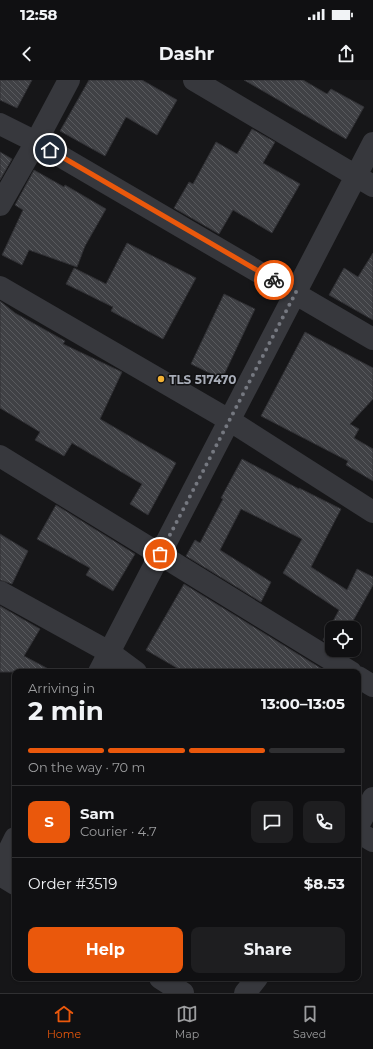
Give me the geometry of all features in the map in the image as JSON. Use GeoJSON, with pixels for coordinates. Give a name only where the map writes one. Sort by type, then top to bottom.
{"type":"FeatureCollection","features":[{"type":"Feature","properties":{"kind":"street"},"geometry":{"type":"LineString","coordinates":[[0,205],[69,80]]}},
{"type":"Feature","properties":{"kind":"street"},"geometry":{"type":"LineString","coordinates":[[194,80],[364,182]]}},
{"type":"Feature","properties":{"kind":"street"},"geometry":{"type":"LineString","coordinates":[[0,124],[36,142],[373,338]]}},
{"type":"Feature","properties":{"kind":"street"},"geometry":{"type":"LineString","coordinates":[[100,669],[296,292],[364,182],[373,143]]}},
{"type":"Feature","properties":{"kind":"street"},"geometry":{"type":"LineString","coordinates":[[0,288],[229,420],[373,512]]}},
{"type":"Feature","properties":{"kind":"street"},"geometry":{"type":"LineString","coordinates":[[0,456],[345,669]]}},
{"type":"Feature","properties":{"kind":"street"},"geometry":{"type":"LineString","coordinates":[[0,592],[109,652],[132,669]]}},
{"type":"Feature","properties":{"kind":"street"},"geometry":{"type":"LineString","coordinates":[[361,679],[373,686]]}},
{"type":"Feature","properties":{"kind":"street"},"geometry":{"type":"LineString","coordinates":[[361,820],[373,798]]}},
{"type":"Feature","properties":{"kind":"street"},"geometry":{"type":"LineString","coordinates":[[361,834],[373,841]]}},
{"type":"Feature","properties":{"kind":"street"},"geometry":{"type":"LineString","coordinates":[[0,868],[12,844]]}},
{"type":"Feature","properties":{"kind":"street"},"geometry":{"type":"LineString","coordinates":[[0,875],[12,882]]}},
{"type":"Feature","properties":{"kind":"street"},"geometry":{"type":"LineString","coordinates":[[165,981],[184,993]]}},
{"type":"Feature","properties":{"kind":"street"},"geometry":{"type":"LineString","coordinates":[[245,993],[255,981]]}},
{"type":"Feature","properties":{"kind":"building"},"geometry":{"type":"Polygon","coordinates":[[[0,80],[32,80],[17,108],[0,100],[0,80]]]}},
{"type":"Feature","properties":{"kind":"building"},"geometry":{"type":"Polygon","coordinates":[[[89,80],[142,80],[177,100],[157,135],[126,117],[105,156],[60,131],[89,80]]]}},
{"type":"Feature","properties":{"kind":"building"},"geometry":{"type":"Polygon","coordinates":[[[244,80],[303,80],[327,94],[331,89],[364,107],[346,139],[244,80]]]}},
{"type":"Feature","properties":{"kind":"building"},"geometry":{"type":"Polygon","coordinates":[[[252,129],[275,142],[263,163],[300,184],[272,233],[233,210],[219,234],[174,208],[189,182],[193,184],[216,142],[237,154],[252,129]]]}},
{"type":"Feature","properties":{"kind":"building"},"geometry":{"type":"Polygon","coordinates":[[[0,152],[12,159],[0,180],[0,152]]]}},
{"type":"Feature","properties":{"kind":"building"},"geometry":{"type":"Polygon","coordinates":[[[34,170],[64,187],[65,185],[106,209],[85,246],[77,267],[29,250],[22,265],[2,255],[23,210],[15,205],[34,170]]]}},
{"type":"Feature","properties":{"kind":"building"},"geometry":{"type":"Polygon","coordinates":[[[127,243],[196,278],[163,339],[111,311],[113,307],[66,284],[74,268],[106,284],[127,243]]]}},
{"type":"Feature","properties":{"kind":"building"},"geometry":{"type":"Polygon","coordinates":[[[373,253],[373,320],[329,295],[344,268],[358,277],[373,253]]]}},
{"type":"Feature","properties":{"kind":"building"},"geometry":{"type":"Polygon","coordinates":[[[224,294],[255,309],[222,379],[191,364],[224,294]]]}},
{"type":"Feature","properties":{"kind":"building"},"geometry":{"type":"Polygon","coordinates":[[[0,301],[15,313],[65,341],[63,344],[122,372],[100,419],[176,463],[148,515],[130,504],[142,484],[72,443],[64,456],[35,440],[40,432],[0,408],[0,301]]]}},
{"type":"Feature","properties":{"kind":"building"},"geometry":{"type":"Polygon","coordinates":[[[305,332],[373,368],[373,399],[350,424],[359,429],[354,438],[373,449],[373,481],[346,465],[348,461],[261,416],[305,332]]]}},
{"type":"Feature","properties":{"kind":"building"},"geometry":{"type":"Polygon","coordinates":[[[242,459],[341,509],[311,567],[347,590],[357,569],[373,577],[373,585],[353,621],[333,621],[339,610],[283,573],[302,539],[241,509],[220,550],[271,582],[261,602],[186,556],[195,540],[200,543],[223,499],[221,498],[242,459]]]}},
{"type":"Feature","properties":{"kind":"building"},"geometry":{"type":"Polygon","coordinates":[[[56,505],[135,554],[113,591],[86,575],[90,568],[37,539],[56,505]]]}},
{"type":"Feature","properties":{"kind":"building"},"geometry":{"type":"Polygon","coordinates":[[[0,534],[28,551],[12,584],[0,580],[0,534]]]}},
{"type":"Feature","properties":{"kind":"building"},"geometry":{"type":"Polygon","coordinates":[[[184,584],[322,669],[179,669],[146,650],[184,584]]]}},
{"type":"Feature","properties":{"kind":"building"},"geometry":{"type":"Polygon","coordinates":[[[0,606],[40,629],[24,656],[48,669],[12,669],[12,672],[0,672],[0,606]]]}},
{"type":"Feature","properties":{"kind":"way so far"},"geometry":{"type":"LineString","coordinates":[[160,554],[296,292],[274,280]]}},
{"type":"Feature","properties":{"kind":"place","name":"TLS 517470"},"geometry":{"type":"Point","coordinates":[161,379]}},
{"type":"Feature","properties":{"kind":"route"},"geometry":{"type":"LineString","coordinates":[[50,150],[274,280]]}}]}
